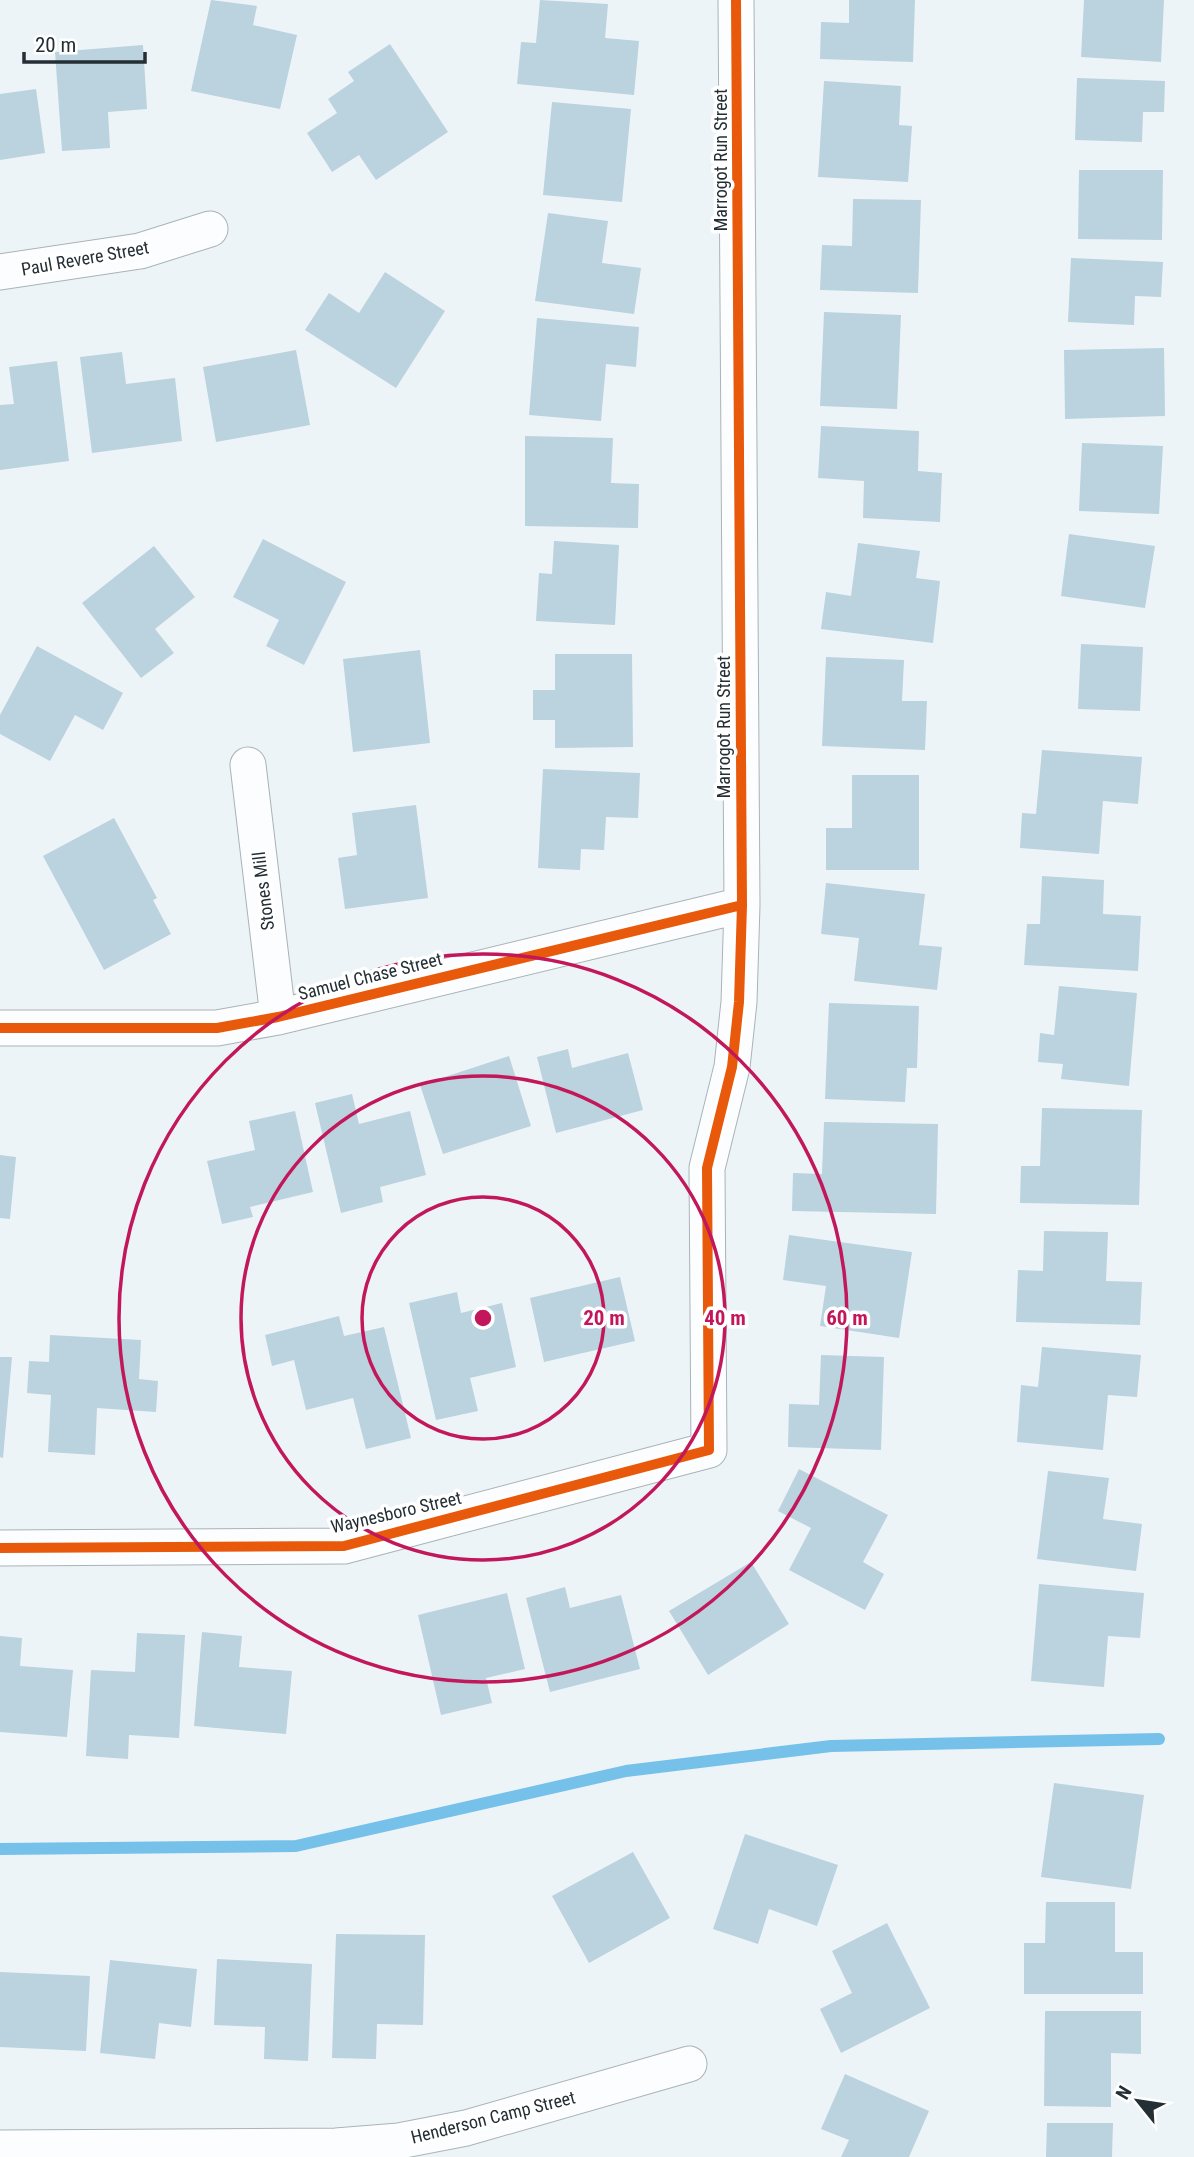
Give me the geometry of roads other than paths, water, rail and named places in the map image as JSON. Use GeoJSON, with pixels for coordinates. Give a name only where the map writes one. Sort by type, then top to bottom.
{"type":"FeatureCollection","features":[{"type":"Feature","properties":{"kind":"street","name":"Marrogot Run Street"},"geometry":{"type":"LineString","coordinates":[[709,1450],[707,1167],[732,1067],[739,1002],[742,905],[736,0]]}},
{"type":"Feature","properties":{"kind":"street","name":"Paul Revere Street"},"geometry":{"type":"LineString","coordinates":[[0,272],[140,251],[210,229]]}},
{"type":"Feature","properties":{"kind":"street","name":"Stones Mill"},"geometry":{"type":"LineString","coordinates":[[248,765],[278,1017]]}},
{"type":"Feature","properties":{"kind":"street","name":"Samuel Chase Street"},"geometry":{"type":"LineString","coordinates":[[0,1028],[217,1028],[278,1017],[742,905]]}},
{"type":"Feature","properties":{"kind":"street","name":"Waynesboro Street"},"geometry":{"type":"LineString","coordinates":[[0,1548],[344,1546],[709,1450]]}},
{"type":"Feature","properties":{"kind":"street","name":"Henderson Camp Street"},"geometry":{"type":"LineString","coordinates":[[0,2148],[336,2146],[399,2141],[466,2128],[689,2064]]}},
{"type":"Feature","properties":{"kind":"waterway"},"geometry":{"type":"LineString","coordinates":[[0,1849],[296,1846],[626,1771],[831,1746],[1159,1739]]}}]}
